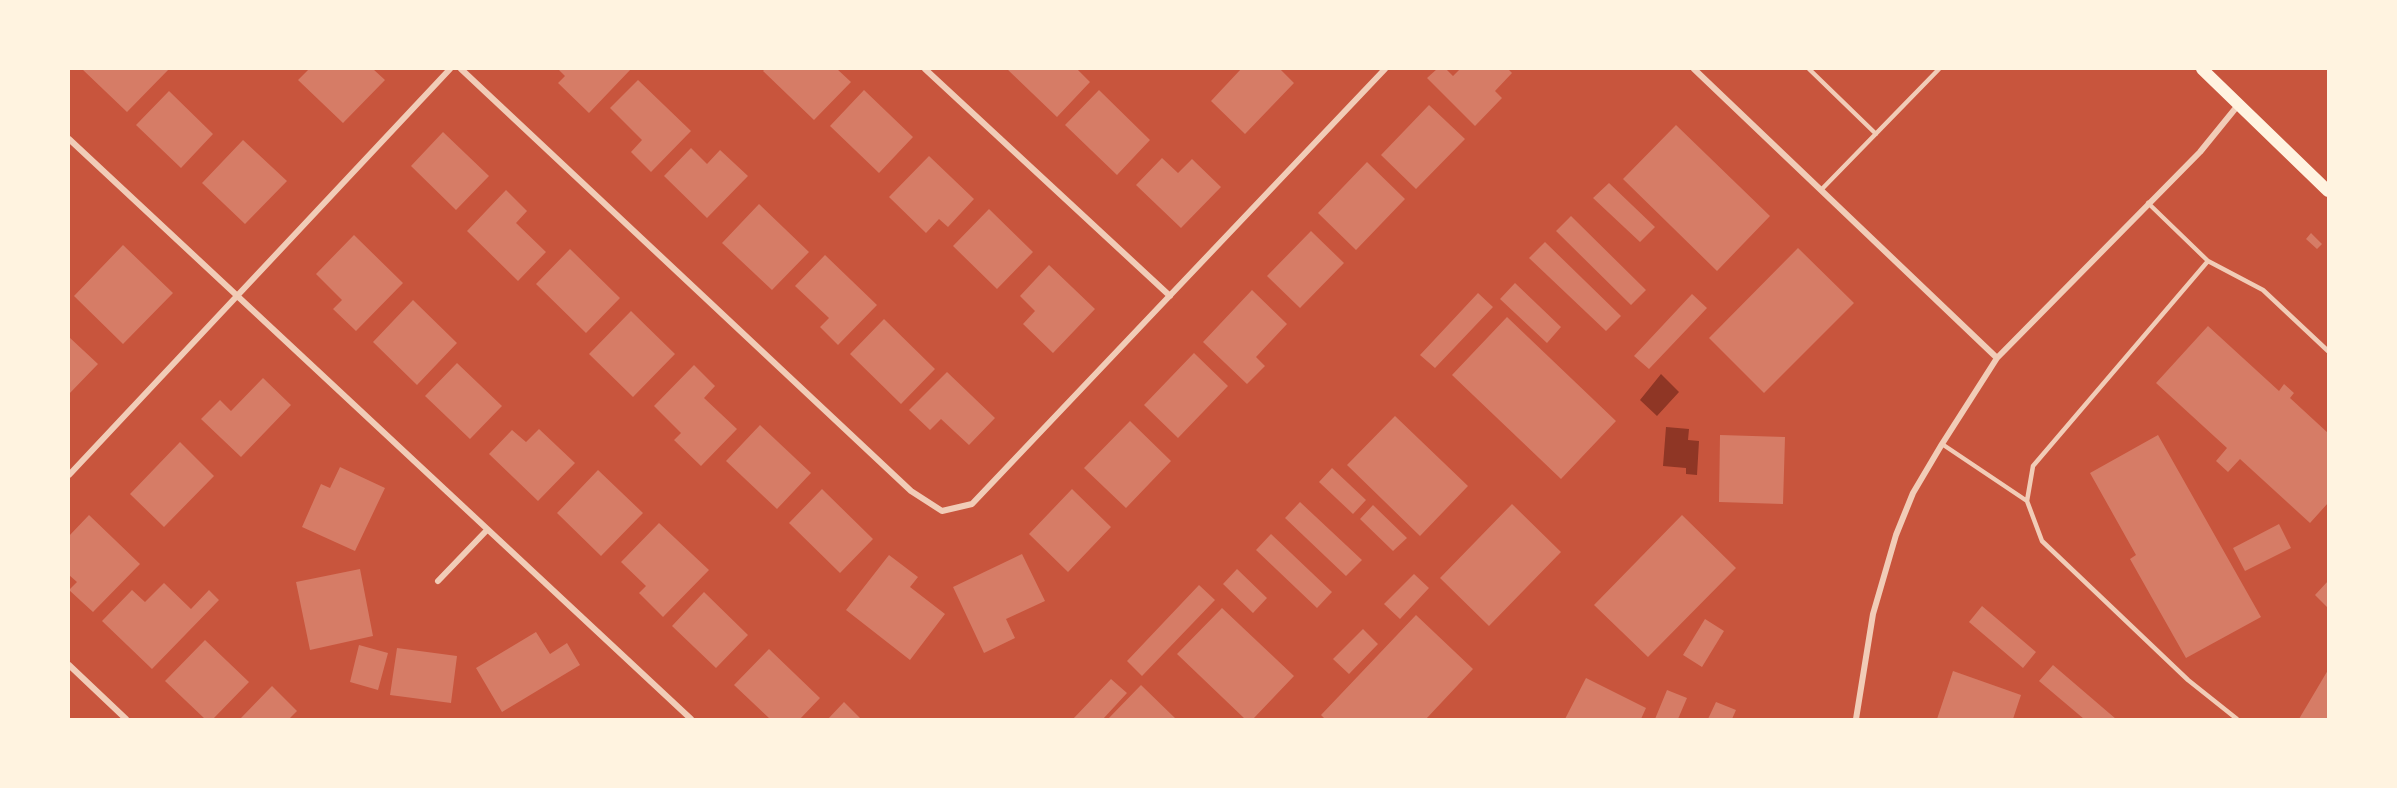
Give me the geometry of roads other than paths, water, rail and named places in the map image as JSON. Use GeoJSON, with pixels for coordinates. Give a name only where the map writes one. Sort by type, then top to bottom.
{"type":"FeatureCollection","features":[{"type":"Feature","properties":{"kind":"main road"},"geometry":{"type":"LineString","coordinates":[[2202,69],[2328,191]]}},
{"type":"Feature","properties":{"kind":"street"},"geometry":{"type":"LineString","coordinates":[[69,475],[450,69]]}},
{"type":"Feature","properties":{"kind":"street"},"geometry":{"type":"LineString","coordinates":[[461,69],[911,491],[942,511],[972,504],[1385,69]]}},
{"type":"Feature","properties":{"kind":"street"},"geometry":{"type":"LineString","coordinates":[[925,69],[1170,296]]}},
{"type":"Feature","properties":{"kind":"street"},"geometry":{"type":"LineString","coordinates":[[1694,69],[1997,358]]}},
{"type":"Feature","properties":{"kind":"street"},"geometry":{"type":"LineString","coordinates":[[1856,719],[1874,614],[1896,535],[1913,493],[1942,444],[1997,358],[2148,202],[2200,152],[2239,104]]}},
{"type":"Feature","properties":{"kind":"street"},"geometry":{"type":"LineString","coordinates":[[69,139],[691,719]]}},
{"type":"Feature","properties":{"kind":"street"},"geometry":{"type":"LineString","coordinates":[[438,580],[487,530]]}},
{"type":"Feature","properties":{"kind":"street"},"geometry":{"type":"LineString","coordinates":[[69,665],[126,719]]}},
{"type":"Feature","properties":{"kind":"lane"},"geometry":{"type":"LineString","coordinates":[[1809,69],[1876,134]]}},
{"type":"Feature","properties":{"kind":"lane"},"geometry":{"type":"LineString","coordinates":[[1821,190],[1939,69]]}},
{"type":"Feature","properties":{"kind":"lane"},"geometry":{"type":"LineString","coordinates":[[2148,202],[2208,261],[2264,290],[2328,351]]}},
{"type":"Feature","properties":{"kind":"lane"},"geometry":{"type":"LineString","coordinates":[[2208,261],[2033,466],[2027,501],[2043,541],[2188,680],[2237,719]]}},
{"type":"Feature","properties":{"kind":"lane"},"geometry":{"type":"LineString","coordinates":[[1942,444],[2027,501]]}}]}
